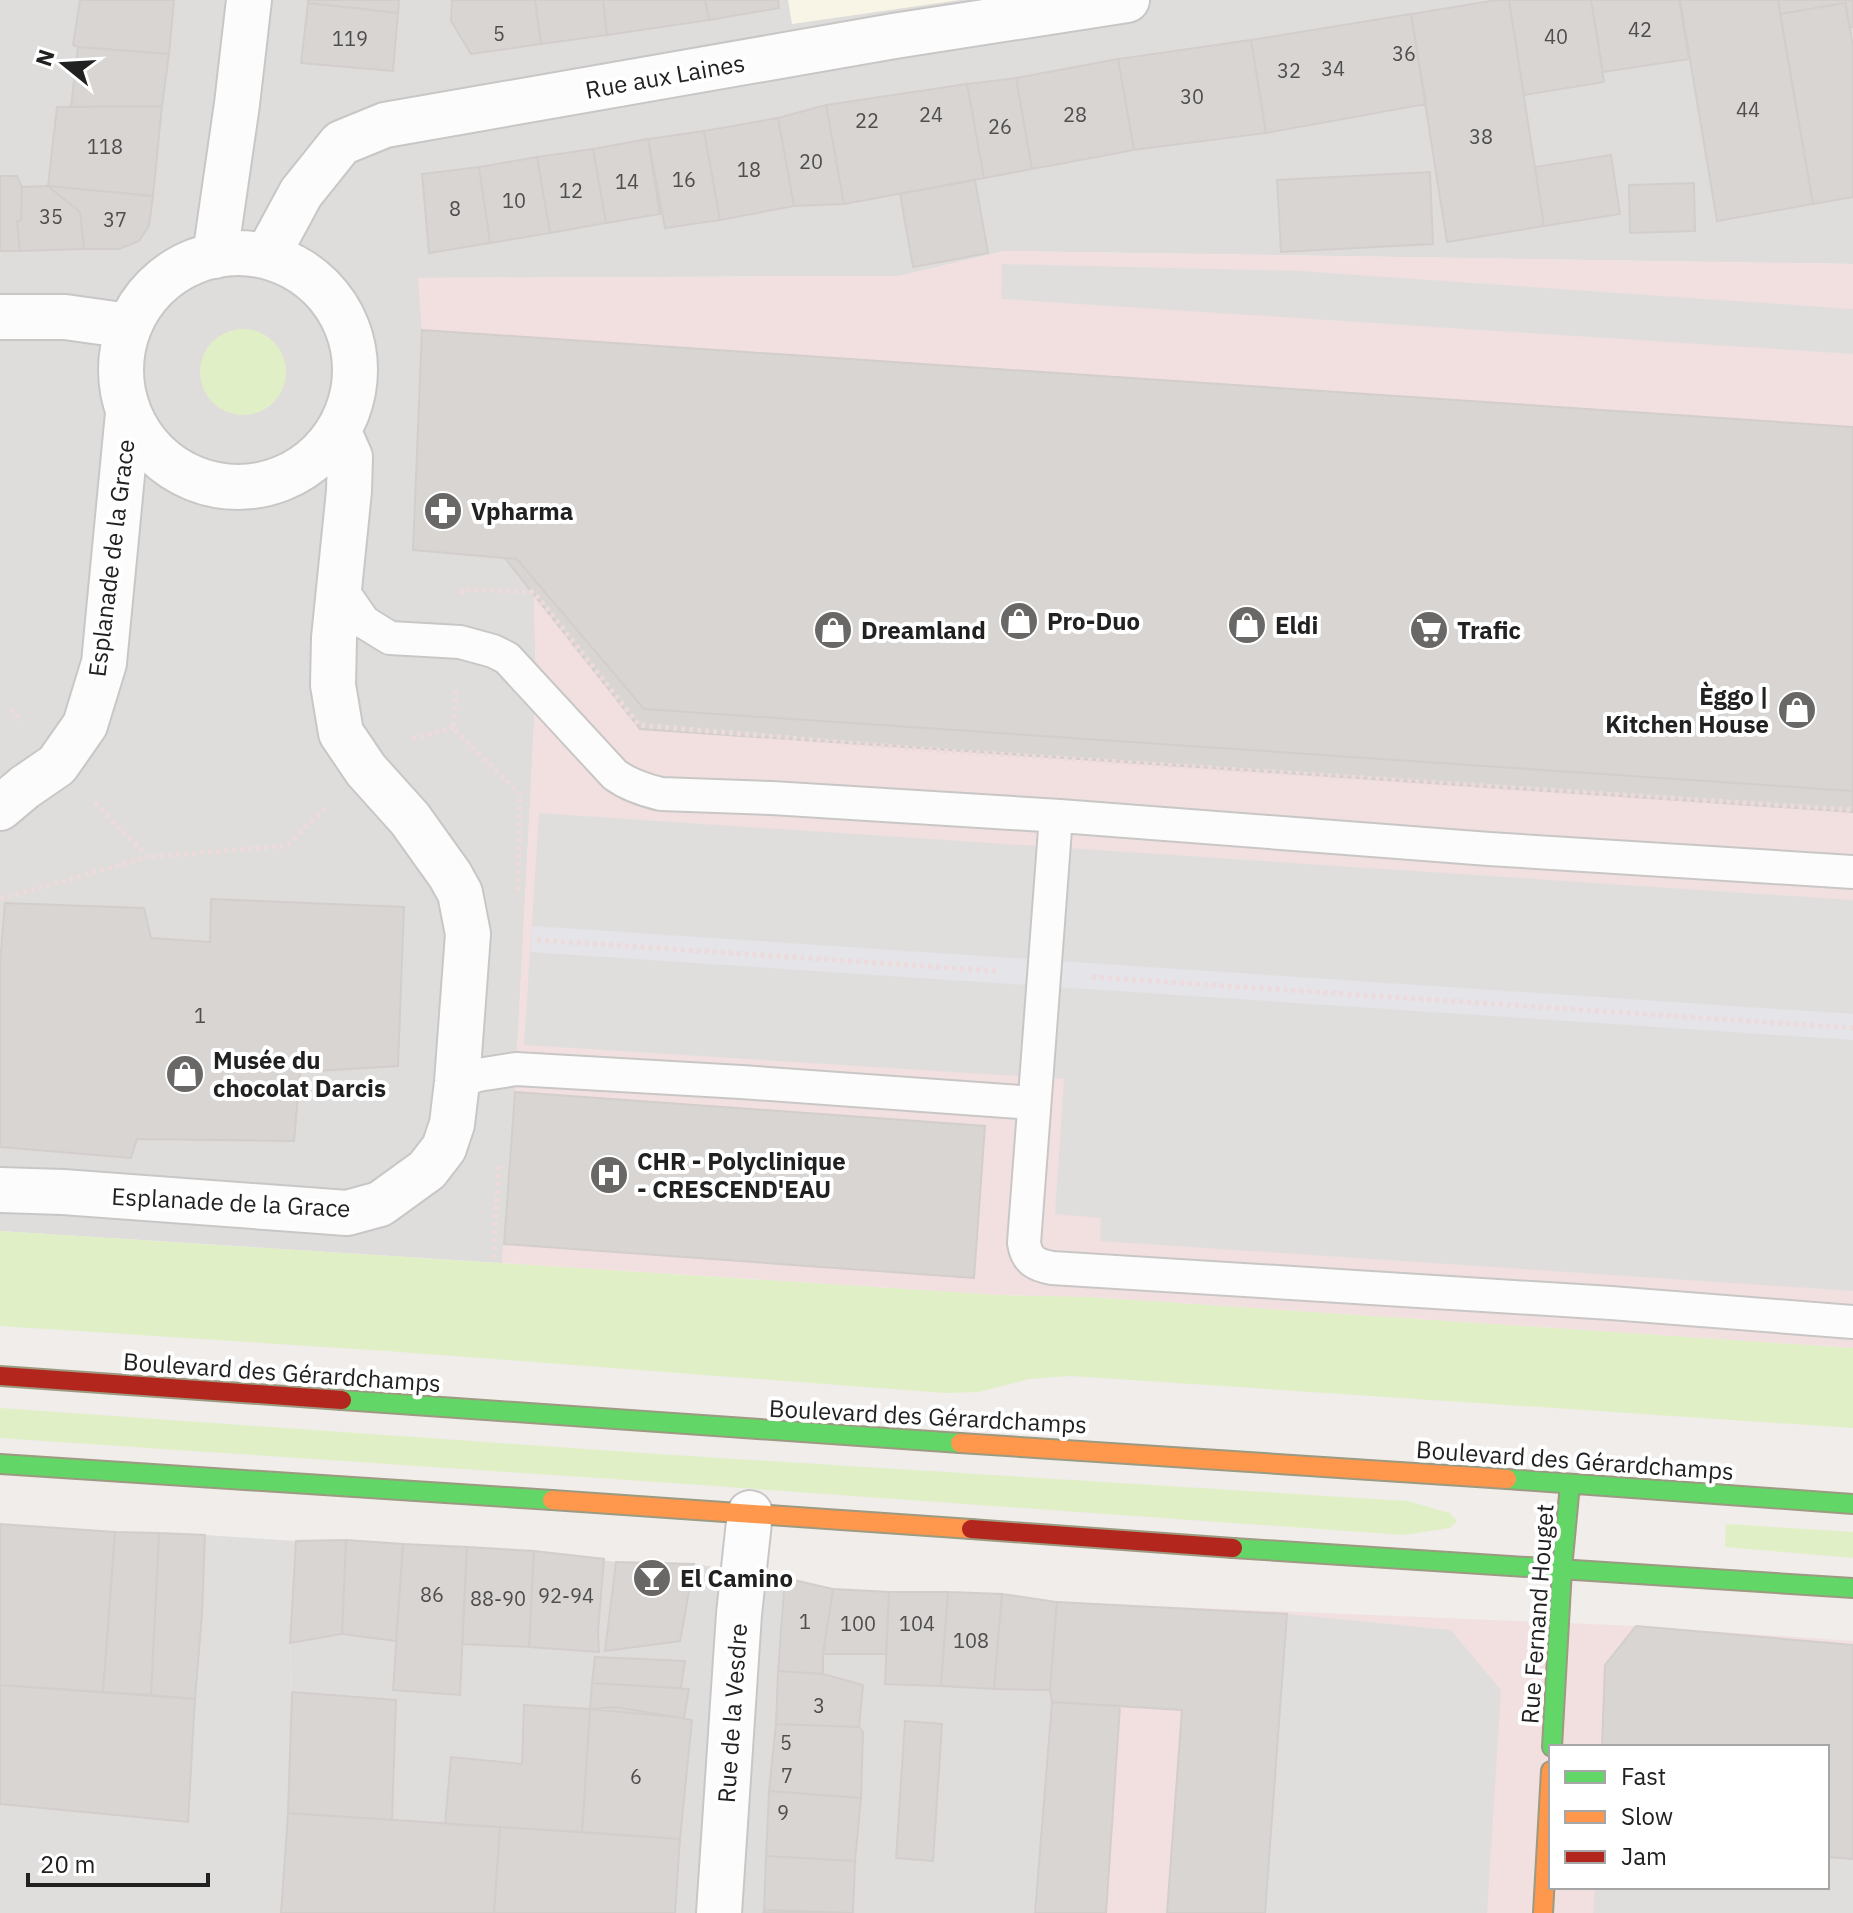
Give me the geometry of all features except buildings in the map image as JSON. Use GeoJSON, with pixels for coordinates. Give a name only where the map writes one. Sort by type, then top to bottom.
{"type":"FeatureCollection","features":[{"type":"Feature","properties":{"kind":"main road","name":"Boulevard des Gérardchamps"},"geometry":{"type":"LineString","coordinates":[[0,1376],[1853,1504]]}},
{"type":"Feature","properties":{"kind":"main road"},"geometry":{"type":"LineString","coordinates":[[0,1464],[1853,1588]]}},
{"type":"Feature","properties":{"kind":"main road","name":"Rue Fernand Houget"},"geometry":{"type":"LineString","coordinates":[[1552,1745],[1570,1484]]}},
{"type":"Feature","properties":{"kind":"main road"},"geometry":{"type":"LineString","coordinates":[[1543,1913],[1549,1806]]}},
{"type":"Feature","properties":{"kind":"street"},"geometry":{"type":"LineString","coordinates":[[215,256],[249,0]]}},
{"type":"Feature","properties":{"kind":"street","name":"Rue aux Laines"},"geometry":{"type":"LineString","coordinates":[[267,256],[301,193],[341,143],[385,125],[894,36],[1127,0]]}},
{"type":"Feature","properties":{"kind":"street"},"geometry":{"type":"LineString","coordinates":[[215,256],[267,256],[291,265],[312,278],[329,296],[348,327],[355,362],[353,399],[339,432],[318,457],[291,475],[260,486],[228,488],[196,480],[168,464],[144,441],[128,413],[121,385],[122,355],[129,326],[143,302],[163,281],[186,265],[215,256]]}},
{"type":"Feature","properties":{"kind":"street"},"geometry":{"type":"LineString","coordinates":[[0,317],[65,317],[129,326]]}},
{"type":"Feature","properties":{"kind":"street","name":"Esplanade de la Grace"},"geometry":{"type":"LineString","coordinates":[[0,808],[57,765],[85,725],[104,663],[128,413]]}},
{"type":"Feature","properties":{"kind":"street","name":"Esplanade de la Grace"},"geometry":{"type":"LineString","coordinates":[[0,1190],[347,1213],[380,1204],[427,1170],[444,1148],[452,1124],[457,1082],[468,934],[460,893],[450,875],[410,819],[366,770],[341,733],[333,685],[334,638],[350,457],[339,432]]}},
{"type":"Feature","properties":{"kind":"street","name":"Rue de la Vesdre"},"geometry":{"type":"LineString","coordinates":[[719,1913],[739,1614],[750,1513]]}},
{"type":"Feature","properties":{"kind":"lane"},"geometry":{"type":"LineString","coordinates":[[339,586],[364,622],[390,638],[460,642],[507,658],[615,775],[626,783],[661,794],[1056,816],[1489,849],[1853,872]]}},
{"type":"Feature","properties":{"kind":"lane"},"geometry":{"type":"LineString","coordinates":[[1056,816],[1024,1243],[1031,1260],[1038,1265],[1853,1322]]}},
{"type":"Feature","properties":{"kind":"lane"},"geometry":{"type":"LineString","coordinates":[[457,1082],[516,1069],[1034,1103]]}},
{"type":"Feature","properties":{"kind":"path"},"geometry":{"type":"LineString","coordinates":[[10,709],[57,765],[148,857]]}},
{"type":"Feature","properties":{"kind":"path"},"geometry":{"type":"LineString","coordinates":[[873,758],[874,746]]}},
{"type":"Feature","properties":{"kind":"path"},"geometry":{"type":"LineString","coordinates":[[1206,781],[1207,768]]}},
{"type":"Feature","properties":{"kind":"path"},"geometry":{"type":"LineString","coordinates":[[1353,792],[1354,777]]}},
{"type":"Feature","properties":{"kind":"path"},"geometry":{"type":"LineString","coordinates":[[1634,795],[1634,810]]}},
{"type":"Feature","properties":{"kind":"path"},"geometry":{"type":"LineString","coordinates":[[0,899],[148,857],[286,846]]}},
{"type":"Feature","properties":{"kind":"path"},"geometry":{"type":"LineString","coordinates":[[537,940],[1853,1028]]}},
{"type":"Feature","properties":{"kind":"shaded area"},"geometry":{"type":"Polygon","coordinates":[[[0,0],[1853,0],[1853,264],[1005,251],[899,276],[419,278],[422,330],[505,558],[534,592],[536,688],[515,1092],[502,1263],[0,1231],[0,0]]]}},
{"type":"Feature","properties":{"kind":"shaded area"},"geometry":{"type":"Polygon","coordinates":[[[788,0],[960,0],[792,24],[788,0]]]}},
{"type":"Feature","properties":{"kind":"shaded area"},"geometry":{"type":"Polygon","coordinates":[[[1005,251],[1853,264],[1853,1348],[1088,1297],[999,1295],[502,1263],[515,1092],[536,688],[534,592],[505,558],[413,550],[422,330],[418,278],[899,276],[1005,251]]]}},
{"type":"Feature","properties":{"kind":"shaded area"},"geometry":{"type":"Polygon","coordinates":[[[1002,264],[1300,271],[1853,309],[1853,354],[1001,299],[1002,264]]]}},
{"type":"Feature","properties":{"kind":"shaded area"},"geometry":{"type":"Polygon","coordinates":[[[539,813],[1853,900],[1853,1291],[1100,1241],[1101,1218],[1055,1214],[1064,1079],[524,1045],[539,813]]]}},
{"type":"Feature","properties":{"kind":"shaded area"},"geometry":{"type":"Polygon","coordinates":[[[532,926],[1853,1014],[1853,1040],[531,952],[532,926]]]}},
{"type":"Feature","properties":{"kind":"shaded area"},"geometry":{"type":"Polygon","coordinates":[[[205,1535],[296,1541],[290,1643],[292,1692],[288,1813],[281,1913],[0,1913],[0,1804],[188,1821],[205,1535]]]}},
{"type":"Feature","properties":{"kind":"shaded area"},"geometry":{"type":"Polygon","coordinates":[[[346,1540],[534,1551],[616,1562],[694,1564],[833,1589],[1002,1594],[1057,1602],[1035,1913],[675,1913],[680,1840],[288,1813],[292,1692],[290,1643],[296,1541],[346,1540]]]}},
{"type":"Feature","properties":{"kind":"shaded area"},"geometry":{"type":"Polygon","coordinates":[[[1057,1602],[1636,1626],[1853,1641],[1853,1913],[1035,1913],[1052,1702],[1050,1690],[1057,1602]]]}},
{"type":"Feature","properties":{"kind":"shaded area"},"geometry":{"type":"Polygon","coordinates":[[[1287,1614],[1451,1630],[1501,1690],[1487,1913],[1265,1913],[1287,1614]]]}},
{"type":"Feature","properties":{"kind":"shaded area"},"geometry":{"type":"Polygon","coordinates":[[[1829,1857],[1853,1859],[1853,1913],[1593,1913],[1595,1889],[1829,1889],[1829,1857]]]}},
{"type":"Feature","properties":{"kind":"green space"},"geometry":{"type":"Polygon","coordinates":[[[243,329],[260,332],[274,341],[283,355],[286,372],[283,389],[274,403],[260,412],[243,415],[226,412],[212,403],[203,389],[200,372],[203,355],[212,341],[226,332],[243,329]]]}},
{"type":"Feature","properties":{"kind":"green space"},"geometry":{"type":"Polygon","coordinates":[[[0,1231],[999,1295],[1088,1297],[1853,1348],[1853,1428],[1071,1376],[1029,1379],[979,1392],[945,1393],[387,1351],[0,1326],[0,1231]]]}},
{"type":"Feature","properties":{"kind":"green space"},"geometry":{"type":"Polygon","coordinates":[[[0,1408],[658,1454],[1407,1501],[1450,1513],[1457,1521],[1450,1528],[1403,1535],[0,1438],[0,1408]]]}},
{"type":"Feature","properties":{"kind":"green space"},"geometry":{"type":"Polygon","coordinates":[[[1726,1524],[1853,1532],[1853,1558],[1725,1547],[1726,1524]]]}},
{"type":"Feature","properties":{"kind":"traffic: fast"},"geometry":{"type":"LineString","coordinates":[[342,1400],[960,1443]]}},
{"type":"Feature","properties":{"kind":"traffic: fast"},"geometry":{"type":"LineString","coordinates":[[0,1464],[552,1500]]}},
{"type":"Feature","properties":{"kind":"traffic: fast"},"geometry":{"type":"LineString","coordinates":[[1507,1479],[1853,1504]]}},
{"type":"Feature","properties":{"kind":"traffic: fast"},"geometry":{"type":"LineString","coordinates":[[1552,1745],[1570,1484]]}},
{"type":"Feature","properties":{"kind":"traffic: fast"},"geometry":{"type":"LineString","coordinates":[[1233,1548],[1853,1588]]}},
{"type":"Feature","properties":{"kind":"traffic: slow"},"geometry":{"type":"LineString","coordinates":[[960,1443],[1507,1479]]}},
{"type":"Feature","properties":{"kind":"traffic: slow"},"geometry":{"type":"LineString","coordinates":[[552,1500],[971,1529]]}},
{"type":"Feature","properties":{"kind":"traffic: slow"},"geometry":{"type":"LineString","coordinates":[[1543,1913],[1549,1806]]}},
{"type":"Feature","properties":{"kind":"traffic: jam"},"geometry":{"type":"LineString","coordinates":[[0,1376],[342,1400]]}},
{"type":"Feature","properties":{"kind":"traffic: jam"},"geometry":{"type":"LineString","coordinates":[[971,1529],[1233,1548]]}},
{"type":"Feature","properties":{"kind":"place","name":"Vpharma"},"geometry":{"type":"Point","coordinates":[443,511]}},
{"type":"Feature","properties":{"kind":"place","name":"Pro-Duo"},"geometry":{"type":"Point","coordinates":[1019,621]}},
{"type":"Feature","properties":{"kind":"place","name":"Eldi"},"geometry":{"type":"Point","coordinates":[1247,625]}},
{"type":"Feature","properties":{"kind":"place","name":"Dreamland"},"geometry":{"type":"Point","coordinates":[833,630]}},
{"type":"Feature","properties":{"kind":"place","name":"Trafic"},"geometry":{"type":"Point","coordinates":[1429,630]}},
{"type":"Feature","properties":{"kind":"place","name":"Èggo | Kitchen House"},"geometry":{"type":"Point","coordinates":[1797,710]}},
{"type":"Feature","properties":{"kind":"place","name":"Musée du chocolat Darcis"},"geometry":{"type":"Point","coordinates":[185,1074]}},
{"type":"Feature","properties":{"kind":"place","name":"CHR - Polyclinique - CRESCEND'EAU"},"geometry":{"type":"Point","coordinates":[609,1175]}},
{"type":"Feature","properties":{"kind":"place","name":"El Camino"},"geometry":{"type":"Point","coordinates":[652,1578]}}]}
